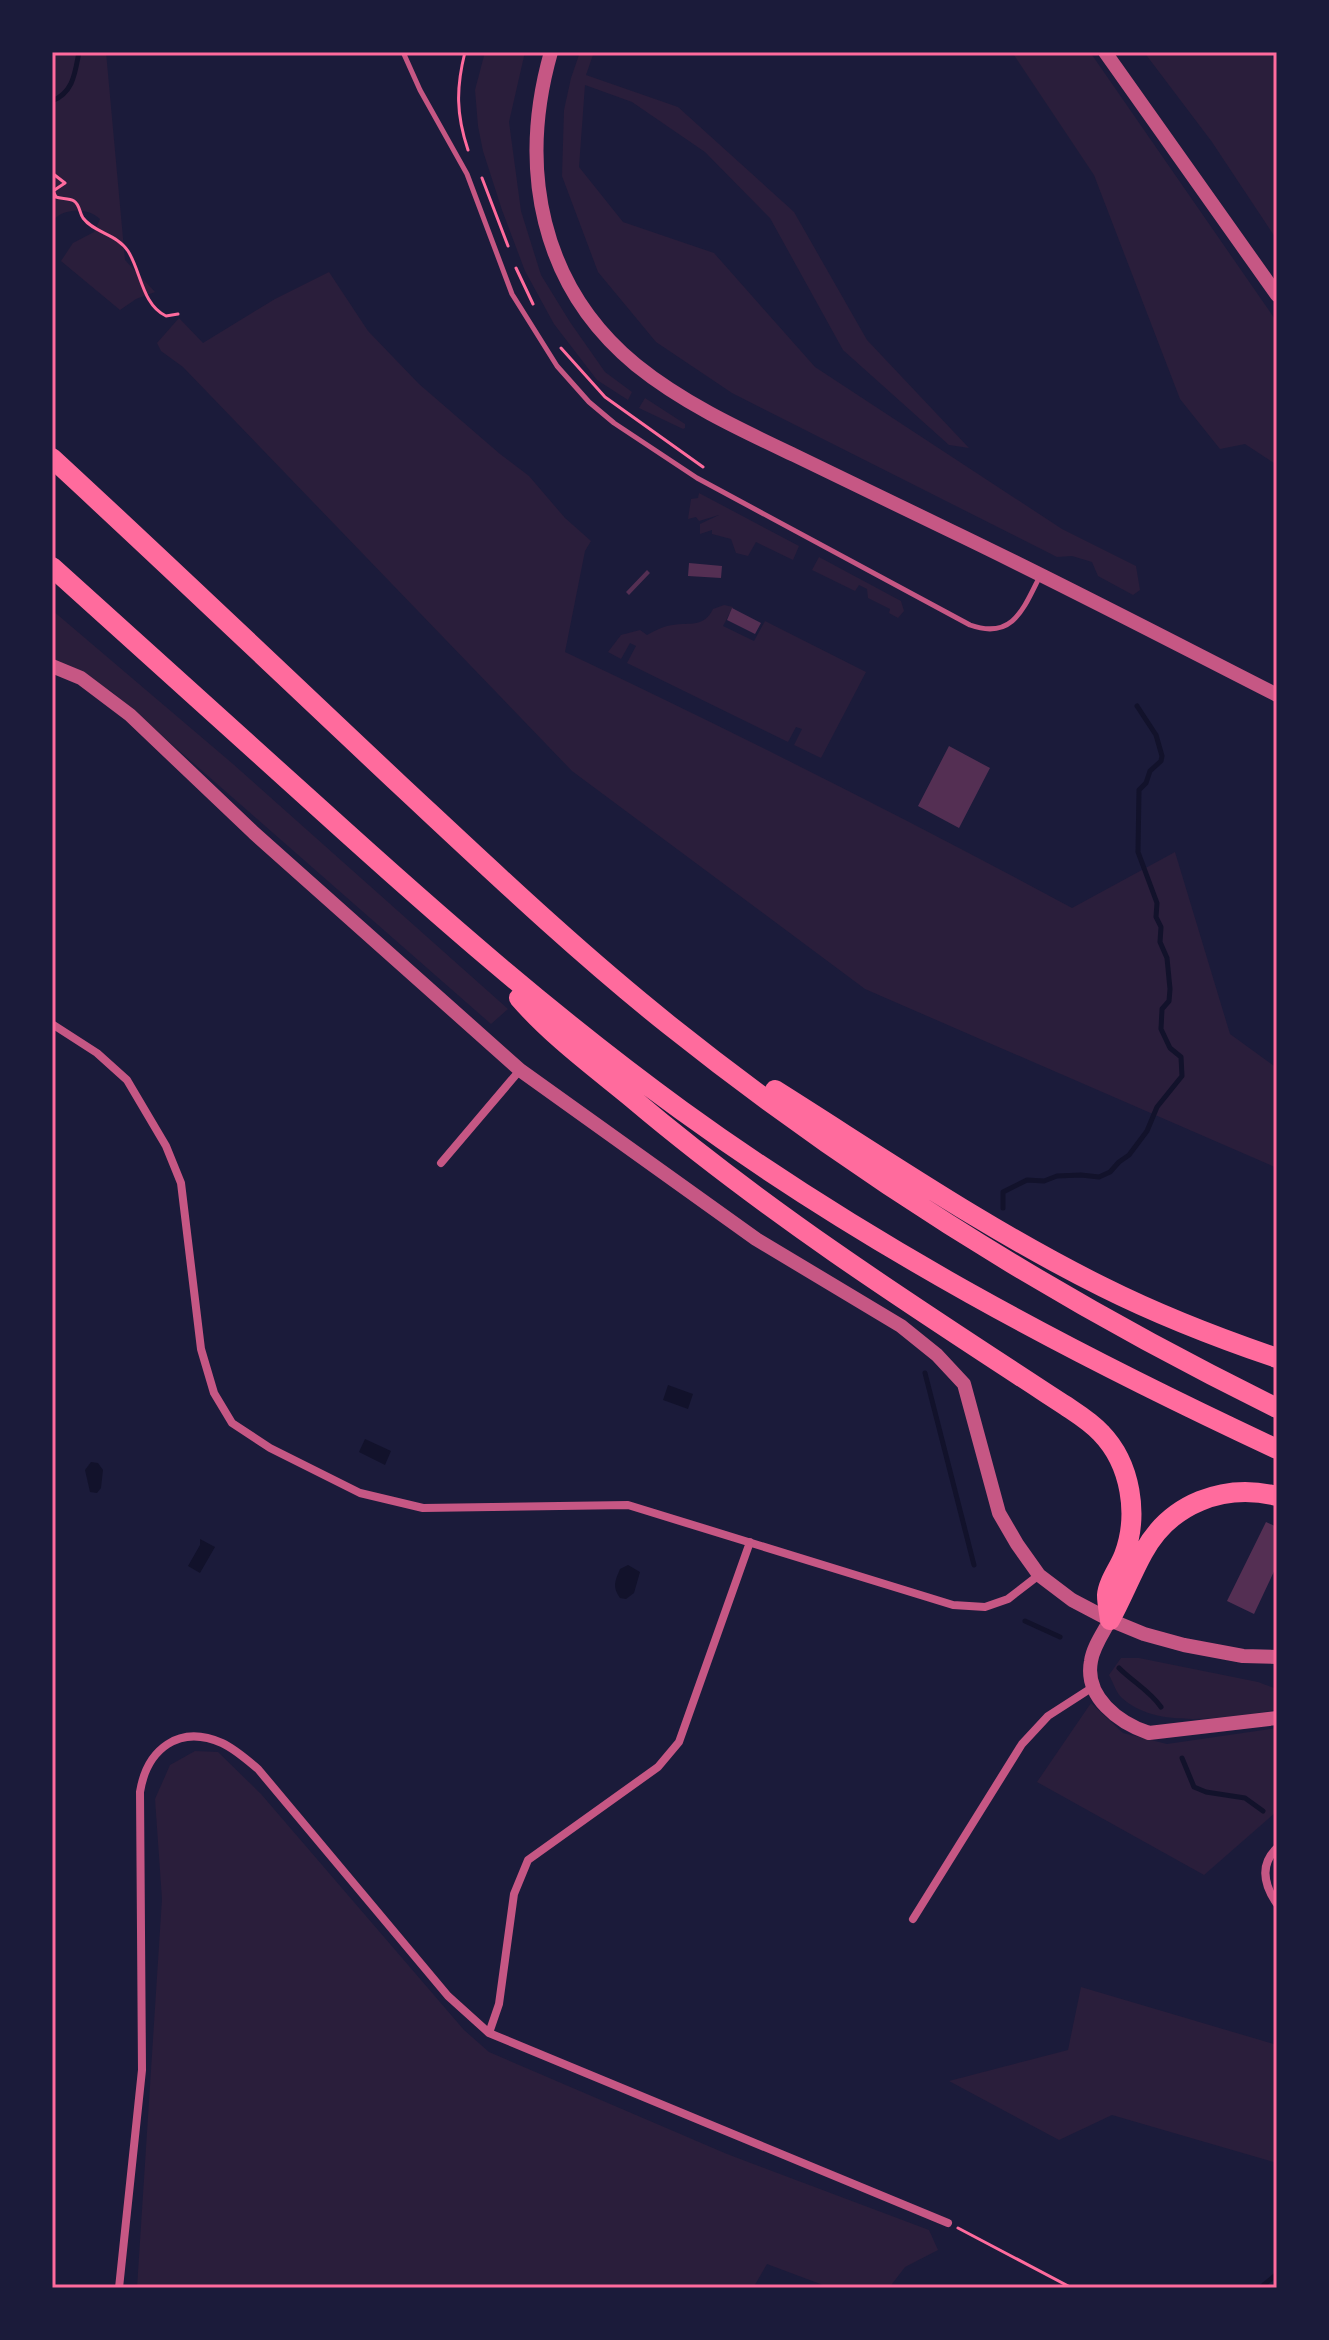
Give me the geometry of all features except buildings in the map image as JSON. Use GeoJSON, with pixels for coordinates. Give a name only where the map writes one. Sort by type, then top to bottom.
{"type":"FeatureCollection","features":[{"type":"Feature","properties":{"kind":"highway"},"geometry":{"type":"LineString","coordinates":[[52,458],[508,885],[666,1022],[824,1140],[996,1255],[1113,1323],[1277,1408]]}},
{"type":"Feature","properties":{"kind":"highway"},"geometry":{"type":"LineString","coordinates":[[52,567],[467,940],[562,1019],[681,1110],[850,1223],[1026,1326],[1151,1390],[1277,1449]]}},
{"type":"Feature","properties":{"kind":"highway"},"geometry":{"type":"LineString","coordinates":[[467,940],[553,1032],[742,1187],[839,1257],[1066,1406],[1101,1433],[1124,1470],[1132,1515],[1124,1556],[1107,1593],[1110,1620]]}},
{"type":"Feature","properties":{"kind":"highway"},"geometry":{"type":"LineString","coordinates":[[666,1022],[923,1185],[1055,1263],[1151,1310],[1277,1358]]}},
{"type":"Feature","properties":{"kind":"highway"},"geometry":{"type":"LineString","coordinates":[[1110,1620],[1144,1552],[1168,1520],[1202,1499],[1224,1493],[1277,1496]]}},
{"type":"Feature","properties":{"kind":"street"},"geometry":{"type":"LineString","coordinates":[[551,52],[536,119],[537,189],[560,265],[589,316],[610,341],[663,385],[730,424],[1041,574],[1277,695]]}},
{"type":"Feature","properties":{"kind":"street"},"geometry":{"type":"LineString","coordinates":[[1105,52],[1277,295]]}},
{"type":"Feature","properties":{"kind":"street"},"geometry":{"type":"LineString","coordinates":[[52,666],[81,678],[130,715],[265,843],[520,1070],[756,1239],[901,1326],[937,1355],[964,1384],[999,1513],[1039,1575],[1072,1600],[1144,1634],[1243,1656],[1277,1657]]}},
{"type":"Feature","properties":{"kind":"street"},"geometry":{"type":"LineString","coordinates":[[52,1024],[97,1053],[127,1080],[166,1146],[181,1183],[201,1349],[214,1393],[232,1423],[270,1448],[360,1493],[423,1508],[628,1505],[953,1605],[985,1607],[1008,1599],[1039,1575]]}},
{"type":"Feature","properties":{"kind":"street"},"geometry":{"type":"LineString","coordinates":[[441,1163],[520,1070]]}},
{"type":"Feature","properties":{"kind":"street"},"geometry":{"type":"LineString","coordinates":[[489,2033],[499,2004],[511,1909],[523,1868],[541,1850],[658,1767],[679,1742],[750,1542]]}},
{"type":"Feature","properties":{"kind":"street"},"geometry":{"type":"LineString","coordinates":[[1110,1620],[1090,1663],[1093,1687],[1103,1704],[1119,1719],[1149,1733],[1277,1718]]}},
{"type":"Feature","properties":{"kind":"street"},"geometry":{"type":"LineString","coordinates":[[913,1919],[1022,1744],[1048,1716],[1093,1687]]}},
{"type":"Feature","properties":{"kind":"street"},"geometry":{"type":"LineString","coordinates":[[119,2288],[142,2070],[140,1792],[153,1756],[164,1746],[188,1738],[219,1741],[258,1769],[448,1996],[489,2033],[948,2223]]}},
{"type":"Feature","properties":{"kind":"street"},"geometry":{"type":"LineString","coordinates":[[1277,1848],[1265,1864],[1266,1887],[1277,1904]]}},
{"type":"Feature","properties":{"kind":"lane"},"geometry":{"type":"LineString","coordinates":[[403,52],[420,90],[467,174],[500,268],[526,320],[564,375],[614,423],[697,478],[986,631],[1014,621],[1041,574]]}},
{"type":"Feature","properties":{"kind":"path"},"geometry":{"type":"LineString","coordinates":[[465,52],[457,92],[462,133],[469,151]]}},
{"type":"Feature","properties":{"kind":"path"},"geometry":{"type":"LineString","coordinates":[[52,173],[65,183],[53,191],[56,197],[78,204],[82,217],[116,237],[128,251],[146,294],[155,307],[166,316],[178,314]]}},
{"type":"Feature","properties":{"kind":"path"},"geometry":{"type":"LineString","coordinates":[[482,178],[495,205],[512,259],[535,308]]}},
{"type":"Feature","properties":{"kind":"path"},"geometry":{"type":"LineString","coordinates":[[556,340],[605,397],[632,419],[704,466],[702,469]]}},
{"type":"Feature","properties":{"kind":"path"},"geometry":{"type":"LineString","coordinates":[[948,2223],[1072,2288]]}},
{"type":"Feature","properties":{"kind":"shaded area"},"geometry":{"type":"Polygon","coordinates":[[[52,52],[106,52],[125,260],[155,292],[136,299],[120,310],[61,261],[73,243],[94,232],[100,219],[89,212],[76,211],[52,221],[52,52]]]}},
{"type":"Feature","properties":{"kind":"shaded area"},"geometry":{"type":"Polygon","coordinates":[[[485,52],[525,52],[509,122],[521,211],[541,275],[605,372],[632,392],[628,400],[597,380],[554,324],[525,271],[502,210],[478,126],[475,90],[485,52]]]}},
{"type":"Feature","properties":{"kind":"shaded area"},"geometry":{"type":"Polygon","coordinates":[[[580,52],[594,52],[586,75],[678,107],[794,212],[867,340],[969,448],[949,445],[843,350],[770,218],[705,152],[632,102],[585,85],[579,167],[623,222],[714,253],[815,367],[1062,529],[1136,566],[1140,590],[1133,595],[1098,576],[1092,562],[1072,556],[1057,557],[732,393],[656,342],[598,272],[562,176],[564,110],[580,52]]]}},
{"type":"Feature","properties":{"kind":"shaded area"},"geometry":{"type":"Polygon","coordinates":[[[1012,52],[1090,52],[1277,322],[1277,465],[1245,444],[1220,449],[1180,399],[1094,175],[1012,52]]]}},
{"type":"Feature","properties":{"kind":"shaded area"},"geometry":{"type":"Polygon","coordinates":[[[1144,52],[1271,52],[1277,76],[1277,240],[1212,142],[1144,52]]]}},
{"type":"Feature","properties":{"kind":"shaded area"},"geometry":{"type":"Polygon","coordinates":[[[329,272],[368,331],[419,384],[529,476],[565,518],[591,541],[585,551],[565,652],[820,777],[1072,908],[1175,852],[1230,1034],[1277,1068],[1277,1168],[865,989],[572,771],[183,367],[161,351],[157,343],[179,318],[203,343],[275,299],[329,272]]]}},
{"type":"Feature","properties":{"kind":"shaded area"},"geometry":{"type":"Polygon","coordinates":[[[645,398],[685,424],[685,428],[639,408],[645,398]]]}},
{"type":"Feature","properties":{"kind":"shaded area"},"geometry":{"type":"Polygon","coordinates":[[[699,493],[799,546],[793,560],[756,542],[748,556],[736,553],[731,539],[712,534],[712,530],[700,534],[700,524],[719,515],[699,521],[696,517],[688,519],[691,499],[698,498],[699,493]]]}},
{"type":"Feature","properties":{"kind":"shaded area"},"geometry":{"type":"Polygon","coordinates":[[[819,557],[901,601],[904,611],[898,618],[889,613],[890,609],[868,598],[867,589],[859,585],[855,591],[812,570],[819,557]]]}},
{"type":"Feature","properties":{"kind":"shaded area"},"geometry":{"type":"Polygon","coordinates":[[[724,605],[733,607],[723,626],[754,641],[765,621],[866,672],[821,758],[794,745],[802,729],[796,727],[788,742],[627,663],[636,646],[630,643],[621,659],[608,652],[621,635],[640,630],[647,635],[666,626],[701,622],[713,609],[724,605]]]}},
{"type":"Feature","properties":{"kind":"shaded area"},"geometry":{"type":"Polygon","coordinates":[[[52,610],[233,764],[508,1009],[491,1024],[111,691],[52,662],[52,610]]]}},
{"type":"Feature","properties":{"kind":"shaded area"},"geometry":{"type":"Polygon","coordinates":[[[668,1385],[693,1394],[688,1409],[663,1400],[668,1385]]]}},
{"type":"Feature","properties":{"kind":"shaded area"},"geometry":{"type":"Polygon","coordinates":[[[365,1439],[391,1451],[385,1465],[359,1452],[365,1439]]]}},
{"type":"Feature","properties":{"kind":"shaded area"},"geometry":{"type":"Polygon","coordinates":[[[91,1462],[98,1463],[103,1470],[101,1488],[97,1493],[90,1492],[85,1470],[91,1462]]]}},
{"type":"Feature","properties":{"kind":"shaded area"},"geometry":{"type":"Polygon","coordinates":[[[200,1539],[215,1547],[200,1573],[188,1566],[200,1545],[200,1539]]]}},
{"type":"Feature","properties":{"kind":"shaded area"},"geometry":{"type":"Polygon","coordinates":[[[628,1565],[640,1572],[634,1593],[626,1599],[620,1598],[615,1584],[620,1569],[628,1565]]]}},
{"type":"Feature","properties":{"kind":"shaded area"},"geometry":{"type":"Polygon","coordinates":[[[1121,1658],[1139,1658],[1258,1682],[1277,1689],[1277,1710],[1196,1719],[1154,1715],[1136,1708],[1118,1692],[1109,1675],[1121,1658]]]}},
{"type":"Feature","properties":{"kind":"shaded area"},"geometry":{"type":"Polygon","coordinates":[[[1091,1703],[1123,1733],[1167,1744],[1277,1728],[1277,1811],[1204,1875],[1037,1782],[1091,1703]]]}},
{"type":"Feature","properties":{"kind":"shaded area"},"geometry":{"type":"Polygon","coordinates":[[[195,1751],[218,1752],[261,1794],[464,2030],[489,2052],[727,2154],[929,2230],[938,2250],[905,2267],[889,2288],[831,2288],[767,2264],[753,2288],[137,2288],[162,1899],[155,1799],[170,1765],[195,1751]]]}},
{"type":"Feature","properties":{"kind":"shaded area"},"geometry":{"type":"Polygon","coordinates":[[[1081,1987],[1277,2045],[1277,2163],[1112,2115],[1059,2140],[949,2081],[1068,2050],[1081,1987]]]}},
{"type":"Feature","properties":{"kind":"waterway"},"geometry":{"type":"LineString","coordinates":[[52,101],[69,87],[79,52]]}},
{"type":"Feature","properties":{"kind":"waterway"},"geometry":{"type":"LineString","coordinates":[[1003,1208],[1003,1192],[1027,1180],[1044,1181],[1057,1176],[1099,1177],[1110,1172],[1129,1155],[1147,1131],[1157,1107],[1182,1076],[1181,1057],[1170,1048],[1161,1029],[1162,1009],[1169,1001],[1167,958],[1160,942],[1157,903],[1138,852],[1139,790],[1162,756],[1156,735],[1137,706]]}},
{"type":"Feature","properties":{"kind":"waterway"},"geometry":{"type":"LineString","coordinates":[[925,1373],[974,1565]]}},
{"type":"Feature","properties":{"kind":"waterway"},"geometry":{"type":"LineString","coordinates":[[1025,1621],[1060,1637]]}},
{"type":"Feature","properties":{"kind":"waterway"},"geometry":{"type":"LineString","coordinates":[[1119,1668],[1161,1707]]}},
{"type":"Feature","properties":{"kind":"waterway"},"geometry":{"type":"LineString","coordinates":[[1182,1758],[1194,1787],[1245,1798],[1263,1811]]}},
{"type":"Feature","properties":{"kind":"waterway"},"geometry":{"type":"LineString","coordinates":[[1260,2288],[1277,2274]]}}]}
